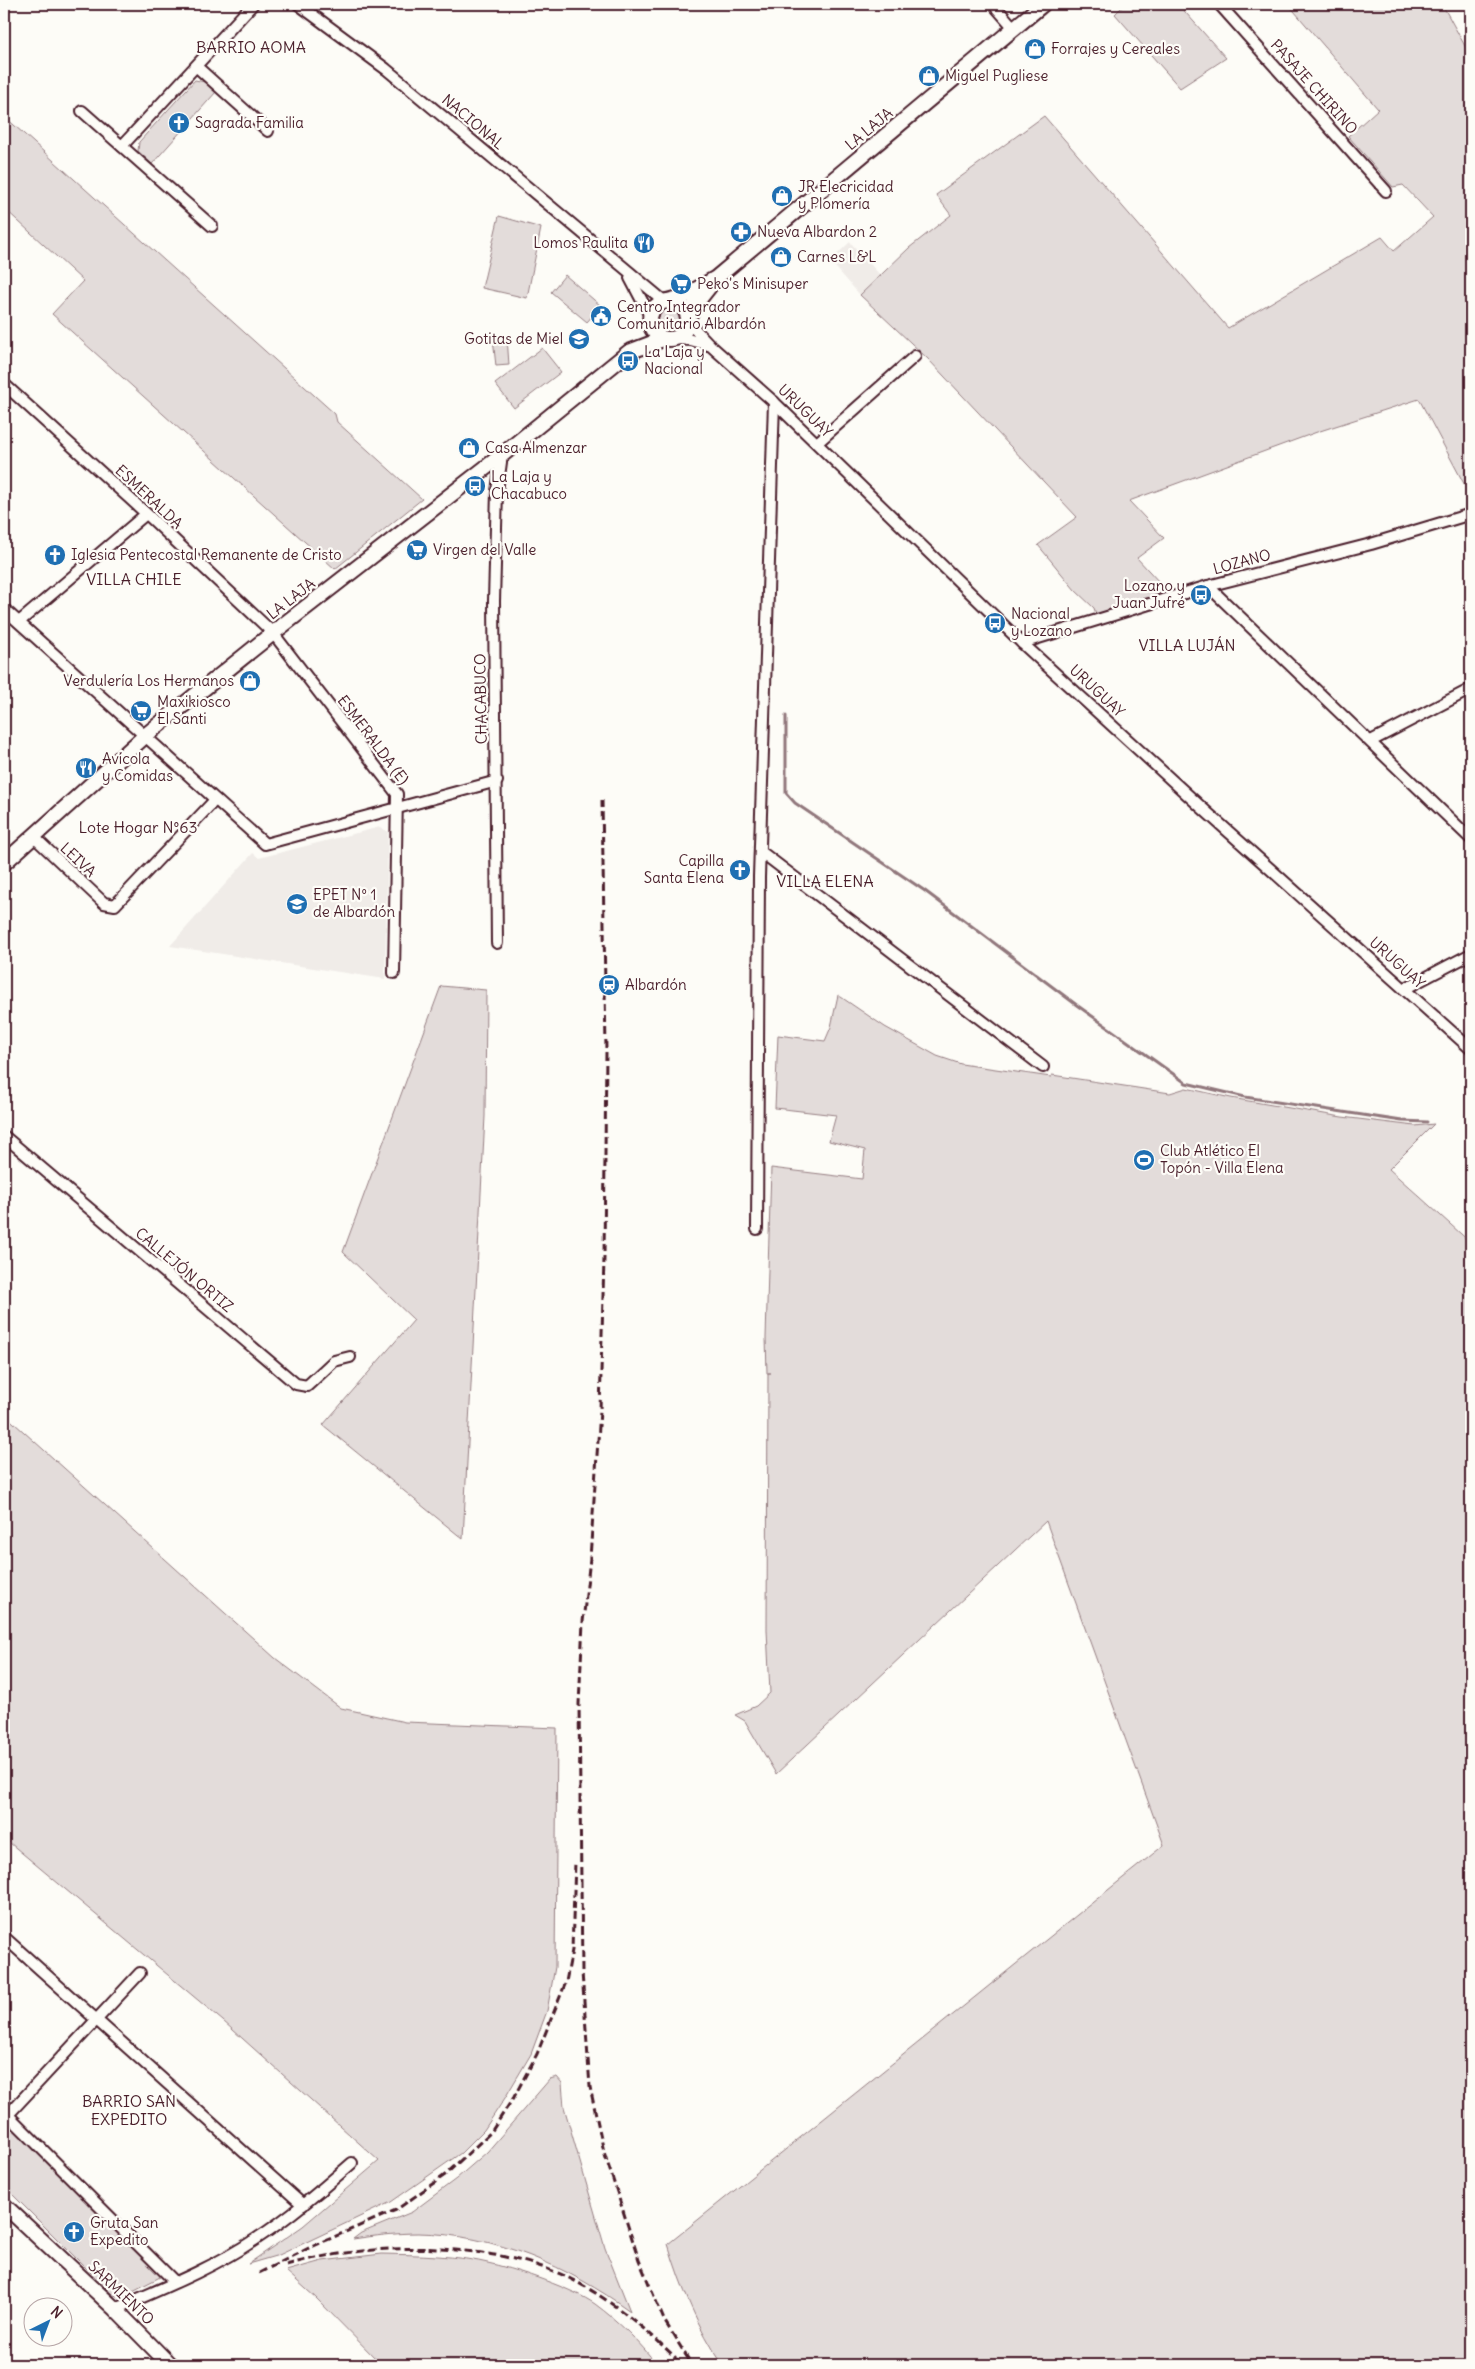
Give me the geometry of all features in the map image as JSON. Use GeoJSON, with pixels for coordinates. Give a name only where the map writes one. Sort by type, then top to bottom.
{"type":"FeatureCollection","features":[{"type":"Feature","properties":{"kind":"main road","name":"LA LAJA"},"geometry":{"type":"LineString","coordinates":[[666,301],[691,293],[716,278],[1043,4]]}},
{"type":"Feature","properties":{"kind":"main road","name":"LA LAJA"},"geometry":{"type":"LineString","coordinates":[[688,320],[694,306],[716,278]]}},
{"type":"Feature","properties":{"kind":"main road"},"geometry":{"type":"LineString","coordinates":[[666,301],[678,303],[685,309],[688,320],[681,335],[669,339],[656,335],[650,319],[655,307],[666,301]]}},
{"type":"Feature","properties":{"kind":"main road","name":"LA LAJA"},"geometry":{"type":"LineString","coordinates":[[4,863],[146,735],[273,633],[502,455],[629,352],[650,319]]}},
{"type":"Feature","properties":{"kind":"main road","name":"LA LAJA"},"geometry":{"type":"LineString","coordinates":[[629,352],[669,339]]}},
{"type":"Feature","properties":{"kind":"main road","name":"SARMIENTO"},"geometry":{"type":"LineString","coordinates":[[4,2205],[115,2309],[169,2365]]}},
{"type":"Feature","properties":{"kind":"street"},"geometry":{"type":"LineString","coordinates":[[122,146],[197,67],[253,4]]}},
{"type":"Feature","properties":{"kind":"street","name":"NACIONAL"},"geometry":{"type":"LineString","coordinates":[[298,4],[386,69],[623,269],[666,301]]}},
{"type":"Feature","properties":{"kind":"street"},"geometry":{"type":"LineString","coordinates":[[993,4],[1014,28]]}},
{"type":"Feature","properties":{"kind":"street","name":"PASAJE CHIRINO"},"geometry":{"type":"LineString","coordinates":[[1218,4],[1386,191]]}},
{"type":"Feature","properties":{"kind":"street"},"geometry":{"type":"LineString","coordinates":[[197,67],[268,131]]}},
{"type":"Feature","properties":{"kind":"street"},"geometry":{"type":"LineString","coordinates":[[82,111],[212,226]]}},
{"type":"Feature","properties":{"kind":"street","name":"NACIONAL"},"geometry":{"type":"LineString","coordinates":[[623,269],[634,283],[650,319]]}},
{"type":"Feature","properties":{"kind":"street","name":"URUGUAY"},"geometry":{"type":"LineString","coordinates":[[688,320],[711,346],[817,443],[1022,643],[1471,1049]]}},
{"type":"Feature","properties":{"kind":"street","name":"URUGUAY"},"geometry":{"type":"LineString","coordinates":[[669,339],[691,340],[711,346]]}},
{"type":"Feature","properties":{"kind":"street"},"geometry":{"type":"LineString","coordinates":[[817,443],[915,356]]}},
{"type":"Feature","properties":{"kind":"street","name":"ESMERALDA"},"geometry":{"type":"LineString","coordinates":[[4,384],[273,633]]}},
{"type":"Feature","properties":{"kind":"street"},"geometry":{"type":"LineString","coordinates":[[757,1228],[760,851],[774,402]]}},
{"type":"Feature","properties":{"kind":"street","name":"CHACABUCO"},"geometry":{"type":"LineString","coordinates":[[497,943],[494,592],[497,491],[502,455]]}},
{"type":"Feature","properties":{"kind":"street"},"geometry":{"type":"LineString","coordinates":[[19,622],[146,514]]}},
{"type":"Feature","properties":{"kind":"street","name":"LOZANO"},"geometry":{"type":"LineString","coordinates":[[1022,643],[1208,586],[1371,544],[1471,514]]}},
{"type":"Feature","properties":{"kind":"street"},"geometry":{"type":"LineString","coordinates":[[1208,586],[1471,839]]}},
{"type":"Feature","properties":{"kind":"street"},"geometry":{"type":"LineString","coordinates":[[4,609],[265,844],[397,810],[497,781]]}},
{"type":"Feature","properties":{"kind":"street","name":"ESMERALDA (E)"},"geometry":{"type":"LineString","coordinates":[[273,633],[397,794],[394,973]]}},
{"type":"Feature","properties":{"kind":"street"},"geometry":{"type":"LineString","coordinates":[[1371,741],[1471,689]]}},
{"type":"Feature","properties":{"kind":"street","name":"LEIVA"},"geometry":{"type":"LineString","coordinates":[[34,837],[104,903],[115,905],[121,902],[215,800]]}},
{"type":"Feature","properties":{"kind":"street"},"geometry":{"type":"LineString","coordinates":[[760,851],[1043,1067]]}},
{"type":"Feature","properties":{"kind":"street"},"geometry":{"type":"LineString","coordinates":[[1404,989],[1471,954]]}},
{"type":"Feature","properties":{"kind":"street","name":"CALLEJÓN ORTIZ"},"geometry":{"type":"LineString","coordinates":[[4,1136],[296,1384],[307,1386],[334,1361],[350,1357]]}},
{"type":"Feature","properties":{"kind":"street"},"geometry":{"type":"LineString","coordinates":[[4,1937],[303,2205]]}},
{"type":"Feature","properties":{"kind":"street"},"geometry":{"type":"LineString","coordinates":[[140,1973],[6,2117],[175,2282]]}},
{"type":"Feature","properties":{"kind":"street"},"geometry":{"type":"LineString","coordinates":[[115,2309],[221,2260],[256,2240],[303,2205],[352,2163]]}},
{"type":"Feature","properties":{"kind":"shaded area"},"geometry":{"type":"Polygon","coordinates":[[[1125,4],[1178,4],[1226,58],[1180,88],[1115,14],[1125,4]]]}},
{"type":"Feature","properties":{"kind":"shaded area"},"geometry":{"type":"Polygon","coordinates":[[[1288,4],[1442,4],[1471,57],[1471,508],[1470,495],[1419,399],[1317,432],[1129,501],[1164,538],[1137,558],[1160,583],[1166,594],[1096,614],[1094,608],[1075,590],[1038,545],[1077,517],[928,359],[860,295],[909,248],[951,215],[936,195],[1044,116],[1228,328],[1382,237],[1394,251],[1433,217],[1403,185],[1393,187],[1348,136],[1378,109],[1288,4]]]}},
{"type":"Feature","properties":{"kind":"shaded area"},"geometry":{"type":"Polygon","coordinates":[[[195,80],[205,82],[216,92],[152,164],[138,151],[139,142],[195,80]]]}},
{"type":"Feature","properties":{"kind":"shaded area"},"geometry":{"type":"Polygon","coordinates":[[[4,116],[335,414],[337,422],[422,499],[335,569],[52,314],[83,281],[4,208],[4,116]]]}},
{"type":"Feature","properties":{"kind":"shaded area"},"geometry":{"type":"Polygon","coordinates":[[[499,216],[541,228],[527,298],[482,288],[499,216]]]}},
{"type":"Feature","properties":{"kind":"shaded area"},"geometry":{"type":"Polygon","coordinates":[[[850,242],[881,276],[860,295],[830,261],[850,242]]]}},
{"type":"Feature","properties":{"kind":"shaded area"},"geometry":{"type":"Polygon","coordinates":[[[565,275],[601,306],[587,322],[551,292],[565,275]]]}},
{"type":"Feature","properties":{"kind":"shaded area"},"geometry":{"type":"Polygon","coordinates":[[[672,308],[684,312],[686,323],[679,330],[662,330],[656,323],[659,314],[672,308]]]}},
{"type":"Feature","properties":{"kind":"shaded area"},"geometry":{"type":"Polygon","coordinates":[[[507,337],[509,365],[496,366],[493,339],[507,337]]]}},
{"type":"Feature","properties":{"kind":"shaded area"},"geometry":{"type":"Polygon","coordinates":[[[542,348],[561,372],[514,408],[495,384],[542,348]]]}},
{"type":"Feature","properties":{"kind":"shaded area","name":"EPET Nº 1 de Albardón"},"geometry":{"type":"Polygon","coordinates":[[[380,827],[388,832],[385,979],[170,946],[253,853],[259,858],[380,827]]]}},
{"type":"Feature","properties":{"kind":"shaded area"},"geometry":{"type":"Polygon","coordinates":[[[441,986],[486,990],[485,1116],[463,1539],[323,1425],[414,1320],[343,1252],[441,986]]]}},
{"type":"Feature","properties":{"kind":"shaded area"},"geometry":{"type":"Polygon","coordinates":[[[838,995],[885,1027],[937,1056],[961,1064],[1051,1077],[1052,1075],[1170,1093],[1186,1088],[1231,1098],[1342,1117],[1415,1126],[1434,1124],[1389,1169],[1471,1243],[1471,2365],[723,2365],[691,2307],[668,2244],[1164,1845],[1046,1521],[776,1774],[745,1721],[735,1715],[756,1706],[770,1693],[767,1630],[768,1373],[766,1338],[771,1168],[862,1179],[865,1150],[829,1141],[836,1115],[775,1108],[778,1035],[825,1041],[831,1027],[838,995]]]}},
{"type":"Feature","properties":{"kind":"shaded area"},"geometry":{"type":"Polygon","coordinates":[[[4,1414],[275,1658],[341,1708],[405,1722],[557,1728],[555,1967],[547,2011],[531,2054],[484,2130],[461,2153],[391,2202],[279,2255],[248,2264],[303,2226],[379,2161],[223,2021],[4,1838],[4,1414]]]}},
{"type":"Feature","properties":{"kind":"shaded area"},"geometry":{"type":"Polygon","coordinates":[[[557,2077],[562,2083],[564,2107],[605,2248],[630,2311],[582,2280],[556,2267],[530,2256],[475,2239],[418,2233],[353,2239],[361,2233],[412,2212],[456,2179],[487,2152],[550,2079],[557,2077]]]}},
{"type":"Feature","properties":{"kind":"shaded area"},"geometry":{"type":"Polygon","coordinates":[[[9,2127],[14,2129],[161,2272],[160,2277],[121,2297],[113,2295],[4,2186],[4,2130],[9,2127]]]}},
{"type":"Feature","properties":{"kind":"shaded area"},"geometry":{"type":"Polygon","coordinates":[[[382,2254],[438,2256],[479,2261],[560,2286],[586,2298],[604,2311],[636,2340],[657,2365],[382,2365],[316,2298],[286,2271],[322,2261],[382,2254]]]}},
{"type":"Feature","properties":{"kind":"waterway"},"geometry":{"type":"LineString","coordinates":[[786,716],[786,793],[795,803],[925,891],[1078,1006],[1186,1083],[1245,1097],[1402,1121],[1427,1122]]}},
{"type":"Feature","properties":{"kind":"railway"},"geometry":{"type":"LineString","coordinates":[[602,800],[606,1051],[604,1258],[600,1411],[590,1558],[583,1622],[579,1704],[582,1972],[590,2087],[604,2152],[639,2260],[664,2320],[692,2365]]}},
{"type":"Feature","properties":{"kind":"railway"},"geometry":{"type":"LineString","coordinates":[[259,2273],[311,2247],[396,2210],[445,2175],[491,2132],[514,2097],[537,2054],[566,1982],[572,1950],[575,1862]]}},
{"type":"Feature","properties":{"kind":"railway"},"geometry":{"type":"LineString","coordinates":[[286,2265],[319,2257],[391,2249],[467,2251],[503,2257],[538,2266],[585,2286],[629,2317],[683,2365]]}},
{"type":"Feature","properties":{"kind":"place","name":"Forrajes y Cereales"},"geometry":{"type":"Point","coordinates":[1035,49]}},
{"type":"Feature","properties":{"kind":"place","name":"Miguel Pugliese"},"geometry":{"type":"Point","coordinates":[929,76]}},
{"type":"Feature","properties":{"kind":"place","name":"Sagrada Familia"},"geometry":{"type":"Point","coordinates":[179,123]}},
{"type":"Feature","properties":{"kind":"place","name":"JR Elecricidad y Plomería"},"geometry":{"type":"Point","coordinates":[782,196]}},
{"type":"Feature","properties":{"kind":"place","name":"Nueva Albardon 2"},"geometry":{"type":"Point","coordinates":[741,232]}},
{"type":"Feature","properties":{"kind":"place","name":"Lomos Paulita"},"geometry":{"type":"Point","coordinates":[644,243]}},
{"type":"Feature","properties":{"kind":"place","name":"Carnes L&L"},"geometry":{"type":"Point","coordinates":[781,257]}},
{"type":"Feature","properties":{"kind":"place","name":"Peko's Minisuper"},"geometry":{"type":"Point","coordinates":[681,284]}},
{"type":"Feature","properties":{"kind":"place","name":"Centro Integrador Comunitario Albardón"},"geometry":{"type":"Point","coordinates":[601,316]}},
{"type":"Feature","properties":{"kind":"place","name":"Gotitas de Miel"},"geometry":{"type":"Point","coordinates":[579,339]}},
{"type":"Feature","properties":{"kind":"place","name":"La Laja y Nacional"},"geometry":{"type":"Point","coordinates":[628,361]}},
{"type":"Feature","properties":{"kind":"place","name":"Casa Almenzar"},"geometry":{"type":"Point","coordinates":[469,448]}},
{"type":"Feature","properties":{"kind":"place","name":"La Laja y Chacabuco"},"geometry":{"type":"Point","coordinates":[475,486]}},
{"type":"Feature","properties":{"kind":"place","name":"Virgen del Valle"},"geometry":{"type":"Point","coordinates":[417,550]}},
{"type":"Feature","properties":{"kind":"place","name":"Iglesia Pentecostal Remanente de Cristo"},"geometry":{"type":"Point","coordinates":[55,555]}},
{"type":"Feature","properties":{"kind":"place","name":"Lozano y Juan Jufré"},"geometry":{"type":"Point","coordinates":[1201,595]}},
{"type":"Feature","properties":{"kind":"place","name":"Nacional y Lozano"},"geometry":{"type":"Point","coordinates":[995,623]}},
{"type":"Feature","properties":{"kind":"place","name":"Verdulería Los Hermanos"},"geometry":{"type":"Point","coordinates":[250,681]}},
{"type":"Feature","properties":{"kind":"place","name":"Maxikiosco El Santi"},"geometry":{"type":"Point","coordinates":[141,711]}},
{"type":"Feature","properties":{"kind":"place","name":"Avícola y Comidas"},"geometry":{"type":"Point","coordinates":[86,768]}},
{"type":"Feature","properties":{"kind":"place","name":"Capilla Santa Elena"},"geometry":{"type":"Point","coordinates":[740,870]}},
{"type":"Feature","properties":{"kind":"place","name":"EPET Nº 1 de Albardón"},"geometry":{"type":"Point","coordinates":[297,904]}},
{"type":"Feature","properties":{"kind":"place","name":"Albardón"},"geometry":{"type":"Point","coordinates":[609,985]}},
{"type":"Feature","properties":{"kind":"place","name":"Club Atlético El Topón - Villa Elena"},"geometry":{"type":"Point","coordinates":[1144,1160]}},
{"type":"Feature","properties":{"kind":"place","name":"Gruta San Expedito"},"geometry":{"type":"Point","coordinates":[74,2232]}},
{"type":"Feature","properties":{"kind":"district","name":"BARRIO AOMA"},"geometry":{"type":"Point","coordinates":[251,47]}},
{"type":"Feature","properties":{"kind":"district","name":"VILLA CHILE"},"geometry":{"type":"Point","coordinates":[134,579]}},
{"type":"Feature","properties":{"kind":"district","name":"VILLA LUJÁN"},"geometry":{"type":"Point","coordinates":[1187,645]}},
{"type":"Feature","properties":{"kind":"district","name":"Lote Hogar Nº63"},"geometry":{"type":"Point","coordinates":[138,827]}},
{"type":"Feature","properties":{"kind":"district","name":"VILLA ELENA"},"geometry":{"type":"Point","coordinates":[825,881]}},
{"type":"Feature","properties":{"kind":"district","name":"BARRIO SAN EXPEDITO"},"geometry":{"type":"Point","coordinates":[129,2110]}}]}
